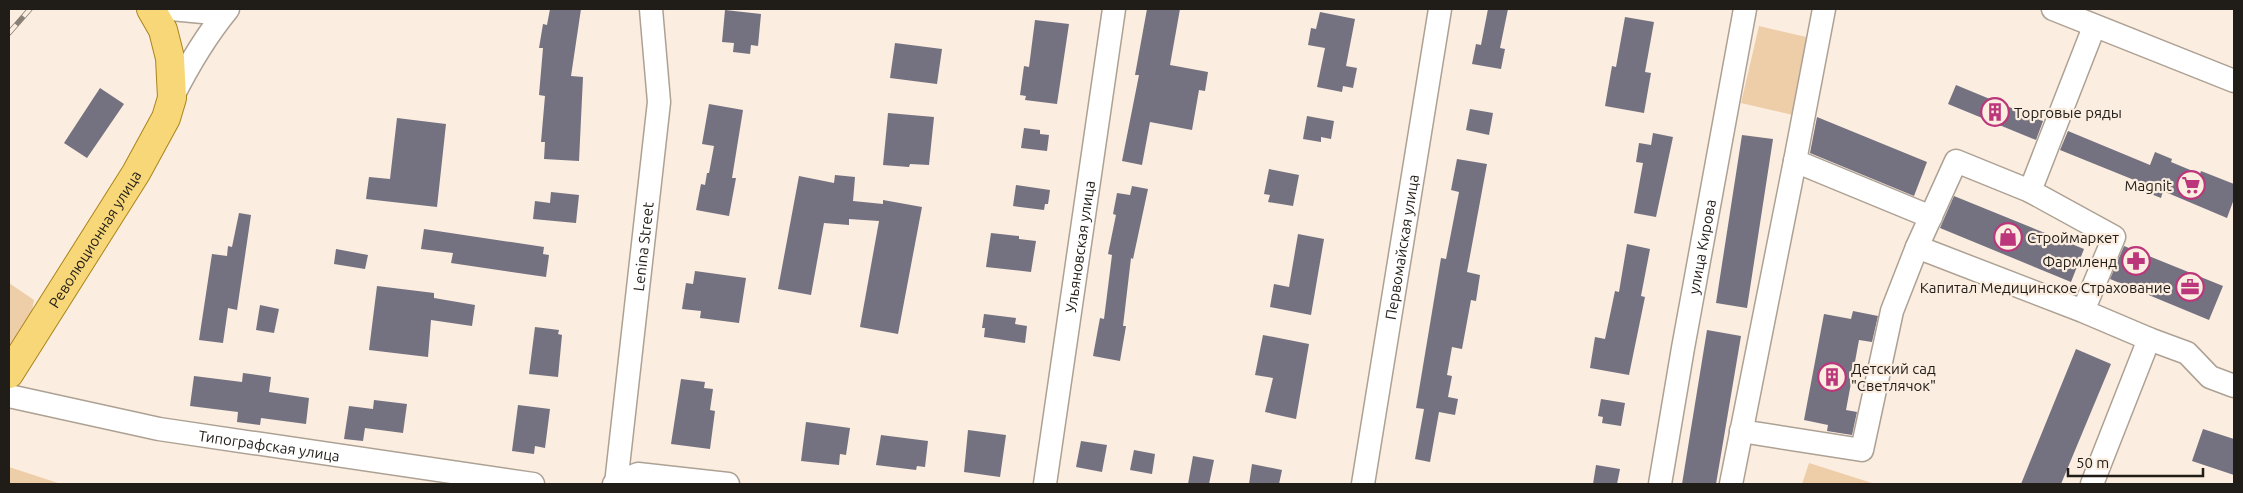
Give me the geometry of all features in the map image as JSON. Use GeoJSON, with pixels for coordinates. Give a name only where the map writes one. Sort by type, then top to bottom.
{"type":"FeatureCollection","features":[{"type":"Feature","properties":{"kind":"main road"},"geometry":{"type":"LineString","coordinates":[[152,9],[162,30],[170,58],[172,98]]}},
{"type":"Feature","properties":{"kind":"main road","name":"Революционная улица"},"geometry":{"type":"LineString","coordinates":[[9,374],[136,173],[166,118],[172,98]]}},
{"type":"Feature","properties":{"kind":"street"},"geometry":{"type":"LineString","coordinates":[[171,9],[203,12],[212,9]]}},
{"type":"Feature","properties":{"kind":"street"},"geometry":{"type":"LineString","coordinates":[[172,98],[196,53],[228,9]]}},
{"type":"Feature","properties":{"kind":"street","name":"Lenina Street"},"geometry":{"type":"LineString","coordinates":[[616,484],[659,102],[651,9]]}},
{"type":"Feature","properties":{"kind":"street","name":"Ульяновская улица"},"geometry":{"type":"LineString","coordinates":[[1045,484],[1114,9]]}},
{"type":"Feature","properties":{"kind":"street","name":"Первомайская улица"},"geometry":{"type":"LineString","coordinates":[[1363,484],[1440,9]]}},
{"type":"Feature","properties":{"kind":"street","name":"улица Кирова"},"geometry":{"type":"LineString","coordinates":[[1660,484],[1683,348],[1746,9]]}},
{"type":"Feature","properties":{"kind":"street"},"geometry":{"type":"LineString","coordinates":[[1731,484],[1824,9]]}},
{"type":"Feature","properties":{"kind":"street"},"geometry":{"type":"LineString","coordinates":[[2053,9],[2094,27],[2234,81]]}},
{"type":"Feature","properties":{"kind":"street"},"geometry":{"type":"LineString","coordinates":[[2030,192],[2094,27]]}},
{"type":"Feature","properties":{"kind":"street"},"geometry":{"type":"LineString","coordinates":[[1795,161],[1931,217]]}},
{"type":"Feature","properties":{"kind":"street"},"geometry":{"type":"LineString","coordinates":[[1741,432],[1862,450],[1892,311],[1917,247],[1956,162],[2030,192],[2114,238],[2083,311]]}},
{"type":"Feature","properties":{"kind":"street"},"geometry":{"type":"LineString","coordinates":[[1917,247],[2187,353],[2210,377],[2234,386]]}},
{"type":"Feature","properties":{"kind":"street"},"geometry":{"type":"LineString","coordinates":[[2092,484],[2149,339]]}},
{"type":"Feature","properties":{"kind":"street","name":"Типографская улица"},"geometry":{"type":"LineString","coordinates":[[9,396],[159,429],[533,484]]}},
{"type":"Feature","properties":{"kind":"street"},"geometry":{"type":"LineString","coordinates":[[616,484],[638,474],[728,484]]}},
{"type":"Feature","properties":{"kind":"shaded area"},"geometry":{"type":"Polygon","coordinates":[[[1759,26],[1815,39],[1797,116],[1741,103],[1759,26]]]}},
{"type":"Feature","properties":{"kind":"shaded area"},"geometry":{"type":"Polygon","coordinates":[[[9,283],[34,300],[28,332],[9,358],[9,283]]]}},
{"type":"Feature","properties":{"kind":"shaded area"},"geometry":{"type":"Polygon","coordinates":[[[1809,463],[1875,484],[1802,484],[1809,463]]]}},
{"type":"Feature","properties":{"kind":"shaded area"},"geometry":{"type":"Polygon","coordinates":[[[9,467],[61,484],[9,484],[9,467]]]}},
{"type":"Feature","properties":{"kind":"building"},"geometry":{"type":"Polygon","coordinates":[[[550,9],[581,9],[571,76],[583,77],[579,161],[544,159],[545,142],[541,142],[545,96],[539,95],[543,48],[539,48],[543,24],[547,25],[550,9]]]}},
{"type":"Feature","properties":{"kind":"building"},"geometry":{"type":"Polygon","coordinates":[[[1147,9],[1180,9],[1170,65],[1208,72],[1205,91],[1199,90],[1192,130],[1150,122],[1142,165],[1122,161],[1139,75],[1135,75],[1147,9]]]}},
{"type":"Feature","properties":{"kind":"building"},"geometry":{"type":"Polygon","coordinates":[[[1488,9],[1508,9],[1500,48],[1505,49],[1501,69],[1472,64],[1476,44],[1481,45],[1488,9]]]}},
{"type":"Feature","properties":{"kind":"building"},"geometry":{"type":"Polygon","coordinates":[[[725,10],[761,14],[758,46],[751,45],[750,54],[733,52],[734,43],[722,42],[725,10]]]}},
{"type":"Feature","properties":{"kind":"building"},"geometry":{"type":"Polygon","coordinates":[[[1320,12],[1355,19],[1346,66],[1357,68],[1353,88],[1343,86],[1342,92],[1317,87],[1325,48],[1308,45],[1311,28],[1316,29],[1320,12]]]}},
{"type":"Feature","properties":{"kind":"building"},"geometry":{"type":"Polygon","coordinates":[[[1625,17],[1654,22],[1645,72],[1651,73],[1644,113],[1605,106],[1612,66],[1616,67],[1625,17]]]}},
{"type":"Feature","properties":{"kind":"building"},"geometry":{"type":"Polygon","coordinates":[[[1035,20],[1069,24],[1057,104],[1025,100],[1026,96],[1020,95],[1024,66],[1029,67],[1035,20]]]}},
{"type":"Feature","properties":{"kind":"building"},"geometry":{"type":"Polygon","coordinates":[[[895,43],[942,49],[937,84],[890,78],[895,43]]]}},
{"type":"Feature","properties":{"kind":"building","name":"Торговые ряды"},"geometry":{"type":"Polygon","coordinates":[[[1956,85],[2043,121],[2036,140],[1948,104],[1956,85]]]}},
{"type":"Feature","properties":{"kind":"building"},"geometry":{"type":"Polygon","coordinates":[[[100,88],[124,104],[87,158],[64,143],[100,88]]]}},
{"type":"Feature","properties":{"kind":"building"},"geometry":{"type":"Polygon","coordinates":[[[709,104],[743,110],[732,178],[736,178],[729,216],[696,210],[701,184],[705,185],[707,173],[709,173],[714,146],[702,144],[709,104]]]}},
{"type":"Feature","properties":{"kind":"building"},"geometry":{"type":"Polygon","coordinates":[[[1470,109],[1493,113],[1489,135],[1466,130],[1470,109]]]}},
{"type":"Feature","properties":{"kind":"building"},"geometry":{"type":"Polygon","coordinates":[[[888,113],[934,117],[929,165],[910,164],[909,167],[883,165],[888,113]]]}},
{"type":"Feature","properties":{"kind":"building"},"geometry":{"type":"Polygon","coordinates":[[[1307,116],[1334,121],[1331,139],[1321,137],[1321,142],[1303,139],[1307,116]]]}},
{"type":"Feature","properties":{"kind":"building"},"geometry":{"type":"Polygon","coordinates":[[[1817,117],[1927,162],[1914,196],[1810,153],[1817,117]]]}},
{"type":"Feature","properties":{"kind":"building"},"geometry":{"type":"Polygon","coordinates":[[[397,118],[446,124],[437,207],[366,199],[369,177],[390,179],[397,118]]]}},
{"type":"Feature","properties":{"kind":"building"},"geometry":{"type":"Polygon","coordinates":[[[1024,128],[1040,130],[1040,134],[1049,135],[1047,151],[1021,148],[1024,128]]]}},
{"type":"Feature","properties":{"kind":"building","name":"Magnit"},"geometry":{"type":"Polygon","coordinates":[[[2068,131],[2150,165],[2155,152],[2172,159],[2171,162],[2200,174],[2201,171],[2234,184],[2234,199],[2227,218],[2163,191],[2161,198],[2146,192],[2149,186],[2060,150],[2068,131]]]}},
{"type":"Feature","properties":{"kind":"building"},"geometry":{"type":"Polygon","coordinates":[[[1653,133],[1673,137],[1656,217],[1634,213],[1643,163],[1636,162],[1639,143],[1651,145],[1653,133]]]}},
{"type":"Feature","properties":{"kind":"building"},"geometry":{"type":"Polygon","coordinates":[[[1742,135],[1773,139],[1747,308],[1716,303],[1742,135]]]}},
{"type":"Feature","properties":{"kind":"building"},"geometry":{"type":"Polygon","coordinates":[[[1457,159],[1487,164],[1467,272],[1480,275],[1476,301],[1471,300],[1462,349],[1452,347],[1447,375],[1452,376],[1448,397],[1458,399],[1455,415],[1439,412],[1430,462],[1415,459],[1424,409],[1416,408],[1441,258],[1446,259],[1459,192],[1451,190],[1457,159]]]}},
{"type":"Feature","properties":{"kind":"building"},"geometry":{"type":"Polygon","coordinates":[[[1269,169],[1299,175],[1293,206],[1268,202],[1270,195],[1264,194],[1269,169]]]}},
{"type":"Feature","properties":{"kind":"building"},"geometry":{"type":"Polygon","coordinates":[[[835,175],[855,177],[853,201],[883,204],[883,200],[922,207],[898,334],[860,327],[879,221],[849,219],[849,225],[824,223],[811,295],[778,289],[799,176],[834,183],[835,175]]]}},
{"type":"Feature","properties":{"kind":"building"},"geometry":{"type":"Polygon","coordinates":[[[1016,185],[1050,190],[1048,204],[1045,204],[1044,210],[1013,206],[1016,185]]]}},
{"type":"Feature","properties":{"kind":"building"},"geometry":{"type":"Polygon","coordinates":[[[1132,186],[1148,189],[1133,259],[1131,258],[1123,326],[1126,326],[1120,361],[1093,356],[1100,318],[1104,319],[1112,255],[1108,254],[1116,215],[1113,214],[1117,193],[1130,195],[1132,186]]]}},
{"type":"Feature","properties":{"kind":"building"},"geometry":{"type":"Polygon","coordinates":[[[551,192],[579,195],[576,223],[533,219],[535,201],[550,203],[551,192]]]}},
{"type":"Feature","properties":{"kind":"building","name":"Строймаркет"},"geometry":{"type":"Polygon","coordinates":[[[1954,196],[2084,249],[2071,282],[1940,228],[1954,196]]]}},
{"type":"Feature","properties":{"kind":"building"},"geometry":{"type":"Polygon","coordinates":[[[239,213],[251,215],[237,310],[228,308],[223,343],[199,340],[212,254],[227,256],[228,246],[232,247],[239,213]]]}},
{"type":"Feature","properties":{"kind":"building"},"geometry":{"type":"Polygon","coordinates":[[[424,229],[544,247],[543,254],[549,255],[546,277],[451,263],[453,253],[421,249],[424,229]]]}},
{"type":"Feature","properties":{"kind":"building"},"geometry":{"type":"Polygon","coordinates":[[[991,233],[1019,236],[1019,239],[1036,241],[1031,272],[986,267],[991,233]]]}},
{"type":"Feature","properties":{"kind":"building"},"geometry":{"type":"Polygon","coordinates":[[[1298,234],[1324,239],[1311,315],[1270,307],[1274,284],[1289,287],[1298,234]]]}},
{"type":"Feature","properties":{"kind":"building"},"geometry":{"type":"Polygon","coordinates":[[[1627,244],[1650,249],[1641,296],[1645,297],[1629,375],[1590,368],[1595,337],[1605,339],[1615,291],[1619,292],[1627,244]]]}},
{"type":"Feature","properties":{"kind":"building"},"geometry":{"type":"Polygon","coordinates":[[[2124,246],[2223,286],[2209,320],[2110,279],[2124,246]]]}},
{"type":"Feature","properties":{"kind":"building"},"geometry":{"type":"Polygon","coordinates":[[[336,249],[368,255],[365,269],[334,264],[336,249]]]}},
{"type":"Feature","properties":{"kind":"building"},"geometry":{"type":"Polygon","coordinates":[[[695,271],[746,278],[739,323],[700,318],[701,311],[682,309],[686,283],[693,284],[695,271]]]}},
{"type":"Feature","properties":{"kind":"building"},"geometry":{"type":"Polygon","coordinates":[[[377,286],[434,293],[434,298],[475,305],[472,326],[431,320],[428,357],[369,350],[377,286]]]}},
{"type":"Feature","properties":{"kind":"building"},"geometry":{"type":"Polygon","coordinates":[[[260,305],[279,309],[274,333],[256,330],[260,305]]]}},
{"type":"Feature","properties":{"kind":"building","name":"Детский сад \"Светлячок\""},"geometry":{"type":"Polygon","coordinates":[[[1853,311],[1878,316],[1872,342],[1859,340],[1846,410],[1857,412],[1852,435],[1827,431],[1828,425],[1804,420],[1824,314],[1851,319],[1853,311]]]}},
{"type":"Feature","properties":{"kind":"building"},"geometry":{"type":"Polygon","coordinates":[[[984,314],[1016,318],[1015,324],[1027,326],[1025,343],[984,337],[985,328],[982,328],[984,314]]]}},
{"type":"Feature","properties":{"kind":"building"},"geometry":{"type":"Polygon","coordinates":[[[535,327],[559,330],[558,334],[562,335],[558,377],[529,374],[535,327]]]}},
{"type":"Feature","properties":{"kind":"building"},"geometry":{"type":"Polygon","coordinates":[[[1707,330],[1741,336],[1716,484],[1682,484],[1707,330]]]}},
{"type":"Feature","properties":{"kind":"building"},"geometry":{"type":"Polygon","coordinates":[[[1263,335],[1309,344],[1296,419],[1265,412],[1273,378],[1255,375],[1263,335]]]}},
{"type":"Feature","properties":{"kind":"building"},"geometry":{"type":"Polygon","coordinates":[[[2076,349],[2111,364],[2061,484],[2021,484],[2076,349]]]}},
{"type":"Feature","properties":{"kind":"building"},"geometry":{"type":"Polygon","coordinates":[[[243,373],[271,377],[269,392],[309,398],[306,424],[261,418],[260,425],[237,422],[238,412],[190,406],[194,376],[242,382],[243,373]]]}},
{"type":"Feature","properties":{"kind":"building"},"geometry":{"type":"Polygon","coordinates":[[[681,379],[705,382],[704,388],[713,389],[710,410],[715,411],[710,449],[671,444],[681,379]]]}},
{"type":"Feature","properties":{"kind":"building"},"geometry":{"type":"Polygon","coordinates":[[[1601,399],[1625,403],[1621,426],[1602,423],[1603,417],[1598,416],[1601,399]]]}},
{"type":"Feature","properties":{"kind":"building"},"geometry":{"type":"Polygon","coordinates":[[[374,400],[407,404],[403,433],[365,428],[363,441],[344,439],[349,406],[373,409],[374,400]]]}},
{"type":"Feature","properties":{"kind":"building"},"geometry":{"type":"Polygon","coordinates":[[[518,405],[550,409],[545,448],[535,446],[534,454],[512,451],[518,405]]]}},
{"type":"Feature","properties":{"kind":"building"},"geometry":{"type":"Polygon","coordinates":[[[806,422],[850,428],[846,455],[840,454],[839,465],[801,461],[806,422]]]}},
{"type":"Feature","properties":{"kind":"building"},"geometry":{"type":"Polygon","coordinates":[[[2203,429],[2234,439],[2234,475],[2192,461],[2203,429]]]}},
{"type":"Feature","properties":{"kind":"building"},"geometry":{"type":"Polygon","coordinates":[[[968,430],[1006,435],[1000,477],[964,472],[968,430]]]}},
{"type":"Feature","properties":{"kind":"building"},"geometry":{"type":"Polygon","coordinates":[[[881,435],[928,441],[925,467],[917,466],[916,470],[876,465],[881,435]]]}},
{"type":"Feature","properties":{"kind":"building"},"geometry":{"type":"Polygon","coordinates":[[[1081,441],[1107,445],[1102,472],[1076,467],[1081,441]]]}},
{"type":"Feature","properties":{"kind":"building"},"geometry":{"type":"Polygon","coordinates":[[[1134,450],[1155,454],[1152,474],[1130,470],[1134,450]]]}},
{"type":"Feature","properties":{"kind":"building"},"geometry":{"type":"Polygon","coordinates":[[[1193,456],[1214,460],[1209,484],[1188,484],[1193,456]]]}},
{"type":"Feature","properties":{"kind":"building"},"geometry":{"type":"Polygon","coordinates":[[[1252,464],[1282,470],[1279,484],[1249,484],[1252,464]]]}},
{"type":"Feature","properties":{"kind":"building"},"geometry":{"type":"Polygon","coordinates":[[[1596,465],[1620,469],[1617,484],[1593,484],[1596,465]]]}},
{"type":"Feature","properties":{"kind":"railway"},"geometry":{"type":"LineString","coordinates":[[9,33],[30,9]]}},
{"type":"Feature","properties":{"kind":"place","name":"Торговые ряды"},"geometry":{"type":"Point","coordinates":[1995,112]}},
{"type":"Feature","properties":{"kind":"place","name":"Magnit"},"geometry":{"type":"Point","coordinates":[2191,185]}},
{"type":"Feature","properties":{"kind":"place","name":"Строймаркет"},"geometry":{"type":"Point","coordinates":[2008,237]}},
{"type":"Feature","properties":{"kind":"place","name":"Фармленд"},"geometry":{"type":"Point","coordinates":[2136,261]}},
{"type":"Feature","properties":{"kind":"place","name":"Капитал Медицинское Страхование"},"geometry":{"type":"Point","coordinates":[2190,287]}},
{"type":"Feature","properties":{"kind":"place","name":"Детский сад \"Светлячок\""},"geometry":{"type":"Point","coordinates":[1832,377]}}]}
